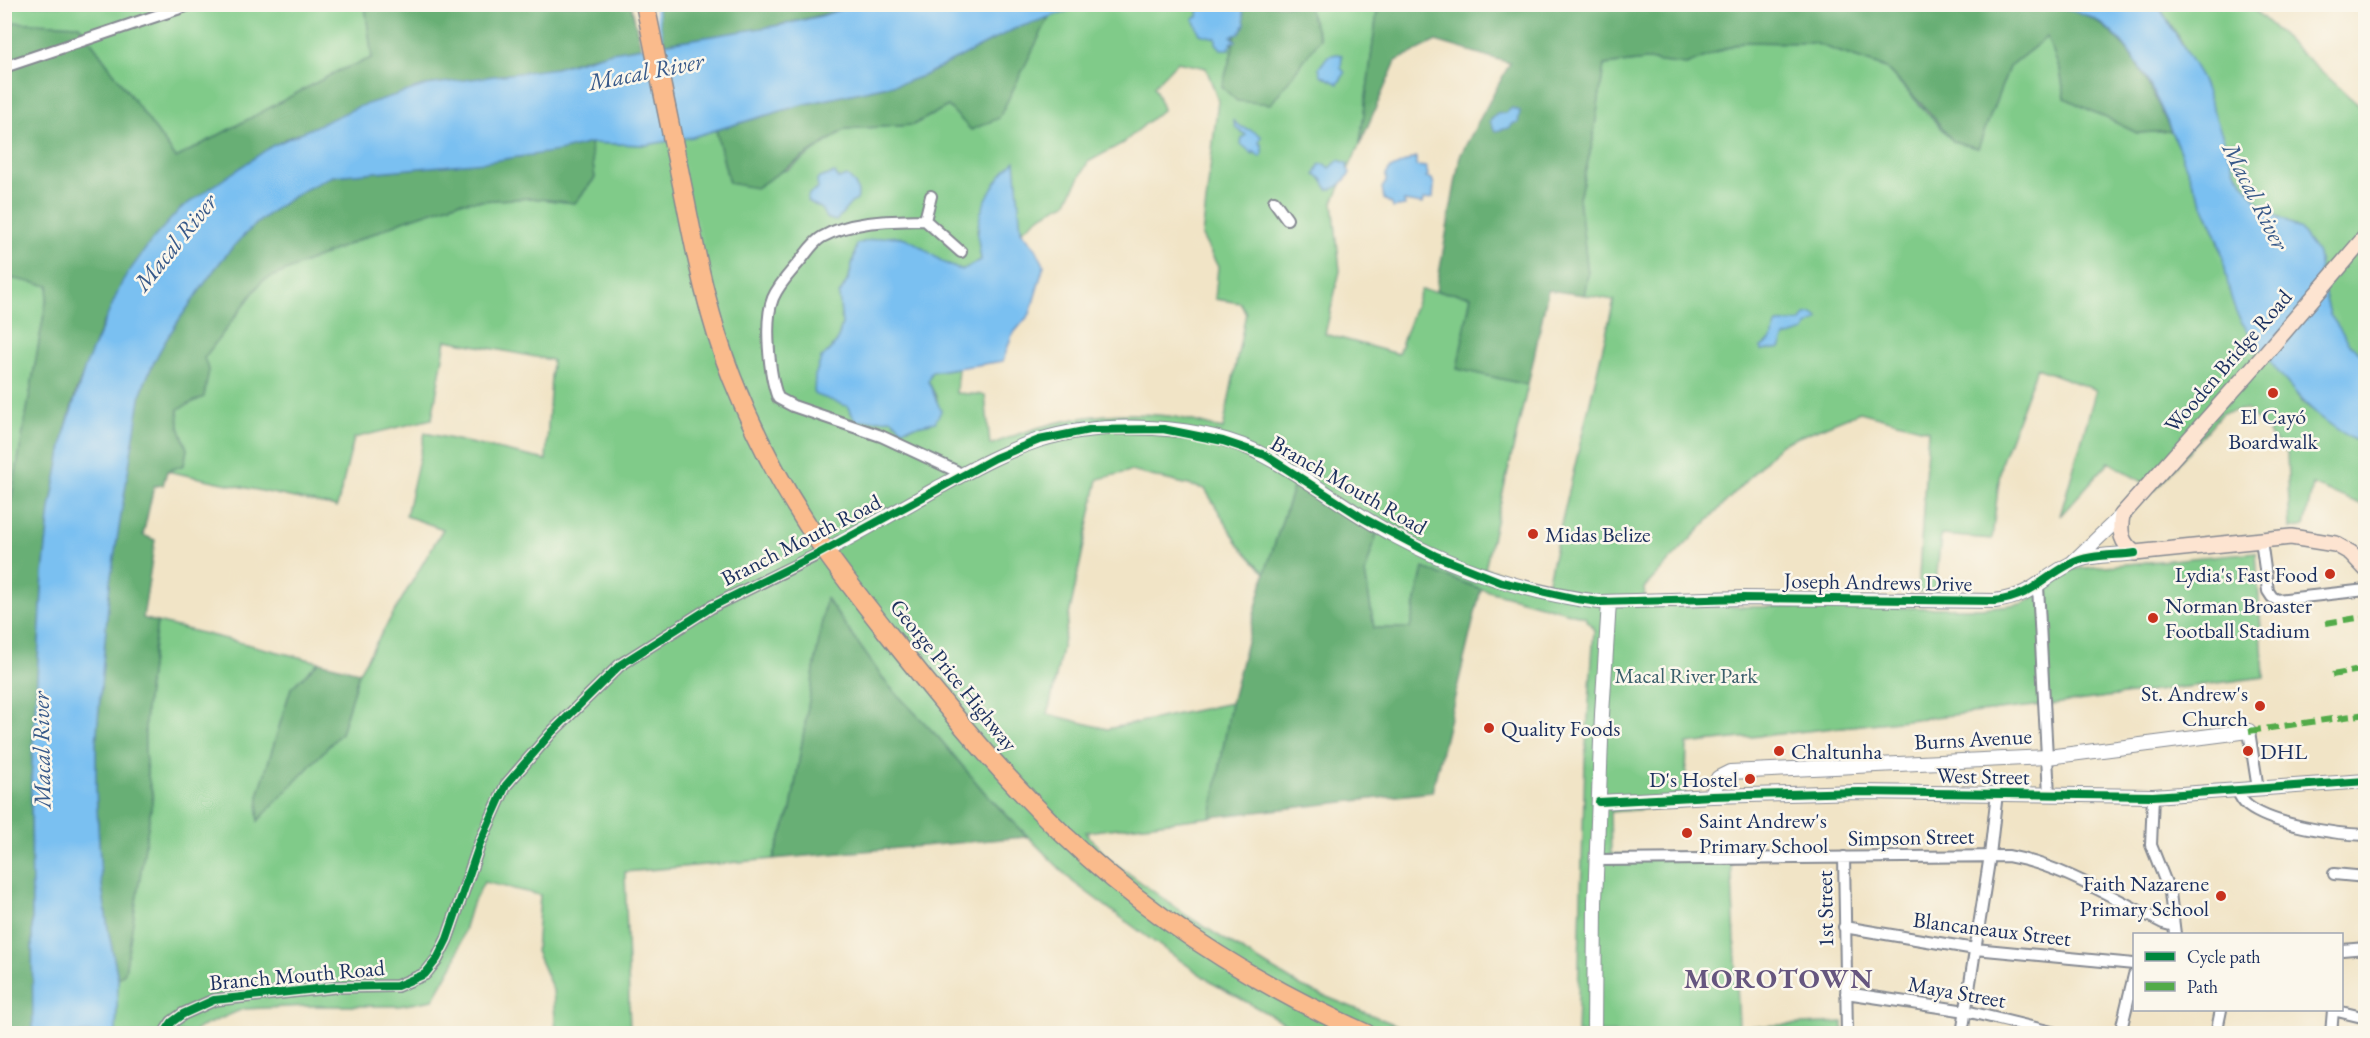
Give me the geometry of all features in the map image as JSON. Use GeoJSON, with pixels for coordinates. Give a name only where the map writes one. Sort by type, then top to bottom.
{"type":"FeatureCollection","features":[{"type":"Feature","properties":{"kind":"highway","name":"George Price Highway"},"geometry":{"type":"LineString","coordinates":[[645,4],[703,285],[719,344],[761,442],[825,550],[968,733],[1034,805],[1088,857],[1180,929],[1241,969],[1300,1002],[1367,1034]]}},
{"type":"Feature","properties":{"kind":"main road","name":"Wooden Bridge Road"},"geometry":{"type":"LineString","coordinates":[[2122,515],[2366,236]]}},
{"type":"Feature","properties":{"kind":"main road"},"geometry":{"type":"LineString","coordinates":[[2122,515],[2121,537],[2135,554]]}},
{"type":"Feature","properties":{"kind":"main road","name":"Joseph Andrews Drive"},"geometry":{"type":"LineString","coordinates":[[2135,554],[2291,537],[2325,541],[2343,547],[2366,568]]}},
{"type":"Feature","properties":{"kind":"street"},"geometry":{"type":"LineString","coordinates":[[4,67],[192,4]]}},
{"type":"Feature","properties":{"kind":"street"},"geometry":{"type":"LineString","coordinates":[[925,220],[931,196]]}},
{"type":"Feature","properties":{"kind":"street"},"geometry":{"type":"LineString","coordinates":[[1274,201],[1287,219]]}},
{"type":"Feature","properties":{"kind":"street"},"geometry":{"type":"LineString","coordinates":[[960,476],[956,471],[881,436],[793,406],[778,398],[770,363],[769,321],[772,300],[781,283],[819,238],[845,228],[866,224],[925,220],[961,252]]}},
{"type":"Feature","properties":{"kind":"street","name":"Branch Mouth Road"},"geometry":{"type":"LineString","coordinates":[[164,1034],[172,1022],[183,1014],[214,1000],[335,987],[397,986],[425,974],[437,959],[447,939],[480,843],[506,785],[552,732],[620,665],[713,606],[825,550],[1016,448],[1067,433],[1138,428],[1194,433],[1265,455],[1380,527],[1465,569],[1523,588],[1577,599],[1609,602]]}},
{"type":"Feature","properties":{"kind":"street"},"geometry":{"type":"LineString","coordinates":[[2072,563],[2122,515]]}},
{"type":"Feature","properties":{"kind":"street"},"geometry":{"type":"LineString","coordinates":[[2261,540],[2268,591],[2271,597],[2277,600],[2366,590]]}},
{"type":"Feature","properties":{"kind":"street","name":"Joseph Andrews Drive"},"geometry":{"type":"LineString","coordinates":[[1609,602],[1743,598],[1995,601],[2019,597],[2072,563],[2135,554]]}},
{"type":"Feature","properties":{"kind":"street"},"geometry":{"type":"LineString","coordinates":[[2038,586],[2049,795]]}},
{"type":"Feature","properties":{"kind":"street"},"geometry":{"type":"LineString","coordinates":[[1594,1034],[1599,802],[1609,602]]}},
{"type":"Feature","properties":{"kind":"street"},"geometry":{"type":"LineString","coordinates":[[2249,731],[2258,789]]}},
{"type":"Feature","properties":{"kind":"street","name":"Burns Avenue"},"geometry":{"type":"LineString","coordinates":[[1712,796],[1718,778],[1730,772],[2048,757],[2249,731]]}},
{"type":"Feature","properties":{"kind":"street","name":"West Street"},"geometry":{"type":"LineString","coordinates":[[1599,802],[1858,792],[2153,796],[2366,782]]}},
{"type":"Feature","properties":{"kind":"street"},"geometry":{"type":"LineString","coordinates":[[2238,791],[2247,806],[2277,819],[2331,833],[2366,835]]}},
{"type":"Feature","properties":{"kind":"street"},"geometry":{"type":"LineString","coordinates":[[1962,1034],[1990,855],[1997,794]]}},
{"type":"Feature","properties":{"kind":"street"},"geometry":{"type":"LineString","coordinates":[[2153,796],[2151,845],[2170,893],[2175,930]]}},
{"type":"Feature","properties":{"kind":"street","name":"Simpson Street"},"geometry":{"type":"LineString","coordinates":[[1597,860],[2008,856],[2044,865],[2076,878],[2175,930]]}},
{"type":"Feature","properties":{"kind":"street","name":"1st Street"},"geometry":{"type":"LineString","coordinates":[[1844,857],[1847,1034]]}},
{"type":"Feature","properties":{"kind":"street"},"geometry":{"type":"LineString","coordinates":[[2334,874],[2366,876]]}},
{"type":"Feature","properties":{"kind":"street","name":"Blancaneaux Street"},"geometry":{"type":"LineString","coordinates":[[1844,927],[1975,949],[2133,964]]}},
{"type":"Feature","properties":{"kind":"street"},"geometry":{"type":"LineString","coordinates":[[2343,950],[2366,948]]}},
{"type":"Feature","properties":{"kind":"street"},"geometry":{"type":"LineString","coordinates":[[2120,1034],[2133,979]]}},
{"type":"Feature","properties":{"kind":"street","name":"Maya Street"},"geometry":{"type":"LineString","coordinates":[[1846,993],[1966,1011],[2054,1033]]}},
{"type":"Feature","properties":{"kind":"street"},"geometry":{"type":"LineString","coordinates":[[2216,1034],[2221,1011]]}},
{"type":"Feature","properties":{"kind":"street"},"geometry":{"type":"LineString","coordinates":[[2331,1034],[2333,1011]]}},
{"type":"Feature","properties":{"kind":"street"},"geometry":{"type":"LineString","coordinates":[[2337,1011],[2366,1018]]}},
{"type":"Feature","properties":{"kind":"green space"},"geometry":{"type":"Polygon","coordinates":[[[1378,4],[1956,4],[1977,9],[2006,5],[2046,5],[2071,10],[2093,19],[2110,32],[2138,67],[2171,131],[2137,133],[2065,98],[2060,70],[2047,37],[2009,67],[1978,148],[1953,141],[1929,112],[1886,68],[1814,43],[1741,42],[1686,65],[1645,60],[1604,65],[1593,140],[1579,198],[1588,274],[1584,295],[1548,290],[1528,385],[1457,369],[1471,296],[1436,291],[1460,156],[1510,63],[1436,41],[1396,61],[1360,144],[1378,4]]]}},
{"type":"Feature","properties":{"kind":"green space"},"geometry":{"type":"Polygon","coordinates":[[[4,5],[365,5],[372,58],[338,71],[176,158],[79,25],[5,22],[4,5]]]}},
{"type":"Feature","properties":{"kind":"green space"},"geometry":{"type":"Polygon","coordinates":[[[365,5],[631,5],[641,47],[587,58],[537,72],[427,85],[285,139],[180,209],[103,323],[76,391],[65,431],[50,509],[43,575],[31,783],[33,1033],[5,1034],[5,535],[49,286],[5,277],[5,22],[79,25],[176,158],[338,71],[372,58],[365,5]]]}},
{"type":"Feature","properties":{"kind":"green space"},"geometry":{"type":"Polygon","coordinates":[[[657,5],[854,5],[784,24],[664,43],[657,5]]]}},
{"type":"Feature","properties":{"kind":"green space","name":"Macal River Park"},"geometry":{"type":"Polygon","coordinates":[[[1085,5],[1240,5],[1232,52],[1222,87],[1320,39],[1307,5],[1378,5],[1360,144],[1333,202],[1340,271],[1325,334],[1398,354],[1421,290],[1471,295],[1458,369],[1528,385],[1485,569],[1547,584],[1614,300],[1584,295],[1588,274],[1579,198],[1593,140],[1604,65],[1645,60],[1686,65],[1741,42],[1814,43],[1886,68],[1953,141],[1978,148],[2009,67],[2047,37],[2060,70],[2065,98],[2137,133],[2171,131],[2217,237],[2230,293],[2241,321],[2303,403],[2349,437],[2365,445],[2365,506],[2313,485],[2304,526],[2290,529],[2287,453],[2247,409],[2222,413],[2155,490],[2109,462],[2060,516],[2096,390],[2037,368],[2001,463],[1992,539],[1941,535],[1935,592],[1918,592],[1928,430],[1860,412],[1781,444],[1644,588],[1646,606],[1980,608],[2022,604],[2074,569],[2256,552],[2264,677],[2053,704],[1687,744],[1685,806],[1610,812],[1611,854],[1731,855],[1739,1027],[1843,1022],[1843,1033],[1577,1033],[1585,761],[1594,630],[1585,617],[1481,589],[1423,568],[1410,628],[1374,628],[1365,573],[1377,533],[1295,482],[1265,573],[1239,545],[1205,489],[1131,471],[1098,479],[1048,714],[1107,729],[1231,703],[1211,817],[1085,832],[1109,859],[1187,916],[1302,987],[1416,1033],[1303,1033],[1214,984],[1146,936],[1073,882],[985,793],[939,738],[887,684],[826,599],[791,809],[773,859],[625,872],[630,1033],[556,1033],[553,990],[536,951],[540,895],[484,882],[471,907],[455,961],[433,1000],[399,1006],[243,1009],[192,1033],[116,1034],[118,979],[125,972],[153,795],[145,755],[145,733],[148,687],[157,622],[319,662],[291,688],[259,793],[258,820],[341,733],[359,672],[443,529],[406,516],[425,433],[546,460],[552,360],[446,340],[432,419],[354,438],[337,507],[167,471],[184,465],[187,449],[179,427],[178,409],[204,358],[262,281],[403,221],[459,202],[531,198],[575,203],[595,178],[590,143],[646,145],[692,137],[716,130],[729,183],[787,170],[846,129],[913,125],[948,106],[999,117],[1050,15],[1085,5]],[[1177,62],[1154,86],[1163,109],[1123,143],[1088,162],[1066,203],[1044,214],[1021,231],[1017,204],[977,229],[981,260],[962,270],[950,267],[901,237],[857,244],[849,278],[839,295],[842,324],[837,342],[821,359],[903,429],[935,422],[937,398],[928,381],[931,372],[958,368],[956,393],[985,395],[990,445],[1056,423],[1078,418],[1122,414],[1169,416],[1223,429],[1246,313],[1240,303],[1215,299],[1218,267],[1202,236],[1218,100],[1206,68],[1177,62]]]}},
{"type":"Feature","properties":{"kind":"green space"},"geometry":{"type":"Polygon","coordinates":[[[1240,5],[1307,5],[1320,39],[1271,104],[1237,101],[1222,87],[1232,52],[1240,5]]]}},
{"type":"Feature","properties":{"kind":"green space"},"geometry":{"type":"Polygon","coordinates":[[[2158,5],[2249,5],[2365,111],[2365,357],[2351,346],[2330,315],[2321,279],[2318,254],[2300,230],[2272,214],[2257,201],[2236,173],[2182,42],[2158,5]]]}},
{"type":"Feature","properties":{"kind":"green space"},"geometry":{"type":"Polygon","coordinates":[[[1050,15],[999,118],[971,130],[948,106],[913,125],[846,129],[756,188],[729,183],[716,130],[801,105],[906,82],[925,75],[1014,29],[1050,15]]]}},
{"type":"Feature","properties":{"kind":"green space"},"geometry":{"type":"Polygon","coordinates":[[[590,143],[595,178],[575,203],[531,198],[459,202],[403,221],[262,281],[204,358],[209,370],[204,397],[178,409],[179,427],[187,449],[184,465],[167,471],[163,485],[154,486],[143,535],[155,540],[143,618],[157,622],[148,686],[145,733],[145,755],[153,795],[125,972],[118,979],[101,880],[96,743],[110,582],[141,393],[163,345],[216,267],[242,237],[279,206],[319,182],[333,176],[526,156],[590,143]]]}},
{"type":"Feature","properties":{"kind":"green space"},"geometry":{"type":"Polygon","coordinates":[[[5,277],[49,285],[5,535],[5,277]]]}},
{"type":"Feature","properties":{"kind":"green space"},"geometry":{"type":"Polygon","coordinates":[[[1295,482],[1377,533],[1365,573],[1374,628],[1410,628],[1423,568],[1481,589],[1432,792],[1211,817],[1231,703],[1265,573],[1295,482]]]}},
{"type":"Feature","properties":{"kind":"green space"},"geometry":{"type":"Polygon","coordinates":[[[826,598],[887,684],[939,738],[985,793],[1027,837],[773,859],[791,809],[826,598]]]}},
{"type":"Feature","properties":{"kind":"green space"},"geometry":{"type":"Polygon","coordinates":[[[319,662],[359,672],[341,733],[258,821],[259,793],[291,688],[319,662]]]}},
{"type":"Feature","properties":{"kind":"water"},"geometry":{"type":"Polygon","coordinates":[[[1199,4],[1242,5],[1245,24],[1239,34],[1231,36],[1236,41],[1232,42],[1229,49],[1221,49],[1216,43],[1216,38],[1200,34],[1193,19],[1198,17],[1199,4]]]}},
{"type":"Feature","properties":{"kind":"water","name":"Macal River"},"geometry":{"type":"Polygon","coordinates":[[[854,5],[1085,5],[1014,29],[925,75],[906,82],[801,105],[692,137],[646,145],[590,143],[559,151],[485,162],[333,176],[292,197],[266,216],[221,260],[170,333],[151,368],[141,393],[110,582],[96,743],[96,791],[101,880],[118,979],[116,1033],[33,1034],[31,783],[43,575],[50,509],[65,431],[85,367],[123,280],[152,240],[180,209],[272,146],[358,107],[427,85],[556,68],[612,52],[781,25],[821,16],[854,5]]]}},
{"type":"Feature","properties":{"kind":"water"},"geometry":{"type":"Polygon","coordinates":[[[2047,5],[2158,5],[2201,77],[2236,173],[2257,201],[2272,214],[2300,230],[2318,254],[2321,279],[2330,315],[2351,345],[2365,357],[2365,445],[2332,426],[2294,392],[2240,320],[2232,301],[2221,248],[2215,231],[2156,96],[2133,58],[2120,41],[2100,22],[2078,12],[2047,5]]]}},
{"type":"Feature","properties":{"kind":"water"},"geometry":{"type":"Polygon","coordinates":[[[1342,55],[1341,68],[1345,73],[1338,84],[1321,75],[1319,68],[1328,56],[1342,55]]]}},
{"type":"Feature","properties":{"kind":"water"},"geometry":{"type":"Polygon","coordinates":[[[1512,108],[1520,111],[1518,123],[1495,131],[1490,121],[1497,114],[1506,113],[1512,108]]]}},
{"type":"Feature","properties":{"kind":"water"},"geometry":{"type":"Polygon","coordinates":[[[1233,120],[1239,126],[1261,136],[1259,143],[1262,145],[1262,155],[1260,157],[1241,144],[1242,138],[1246,135],[1236,128],[1233,120]]]}},
{"type":"Feature","properties":{"kind":"water"},"geometry":{"type":"Polygon","coordinates":[[[1416,157],[1416,166],[1426,167],[1428,175],[1426,177],[1432,179],[1433,198],[1423,200],[1422,204],[1404,201],[1405,206],[1393,208],[1392,204],[1384,199],[1382,188],[1386,182],[1386,175],[1390,169],[1416,157]]]}},
{"type":"Feature","properties":{"kind":"water"},"geometry":{"type":"Polygon","coordinates":[[[1339,160],[1348,164],[1350,173],[1338,186],[1328,189],[1321,178],[1315,175],[1319,165],[1324,164],[1330,168],[1339,160]]]}},
{"type":"Feature","properties":{"kind":"water"},"geometry":{"type":"Polygon","coordinates":[[[1015,161],[1021,231],[1035,247],[1044,265],[1030,314],[1012,335],[1003,361],[931,372],[928,381],[941,411],[935,422],[902,429],[892,419],[856,421],[847,406],[814,394],[815,376],[821,359],[837,342],[842,324],[839,295],[849,278],[857,244],[884,237],[900,237],[914,242],[954,268],[963,270],[981,260],[978,234],[981,212],[995,183],[1015,161]]]}},
{"type":"Feature","properties":{"kind":"water"},"geometry":{"type":"Polygon","coordinates":[[[835,173],[838,179],[847,176],[850,178],[858,193],[857,200],[851,203],[836,221],[826,218],[821,208],[807,201],[809,194],[818,189],[819,178],[835,173]]]}},
{"type":"Feature","properties":{"kind":"water"},"geometry":{"type":"Polygon","coordinates":[[[1813,314],[1819,319],[1807,326],[1805,331],[1785,337],[1780,348],[1762,351],[1761,347],[1770,340],[1777,323],[1801,322],[1805,315],[1813,314]]]}},
{"type":"Feature","properties":{"kind":"waterway","name":"Macal River"},"geometry":{"type":"LineString","coordinates":[[655,4],[663,45]]}},
{"type":"Feature","properties":{"kind":"marked path"},"geometry":{"type":"LineString","coordinates":[[2326,623],[2363,617]]}},
{"type":"Feature","properties":{"kind":"marked path"},"geometry":{"type":"LineString","coordinates":[[2332,675],[2366,669]]}},
{"type":"Feature","properties":{"kind":"marked path"},"geometry":{"type":"LineString","coordinates":[[2249,731],[2366,714]]}},
{"type":"Feature","properties":{"kind":"cycle path"},"geometry":{"type":"LineString","coordinates":[[164,1034],[172,1022],[183,1014],[214,1000],[335,987],[397,986],[425,974],[437,959],[447,939],[480,843],[506,785],[552,732],[620,665],[713,606],[818,554],[995,458],[1039,440],[1089,430],[1163,429],[1223,441],[1265,455],[1363,518],[1436,556],[1501,582],[1599,602],[1743,598],[1995,601],[2008,599],[2027,591],[2077,561],[2135,553]]}},
{"type":"Feature","properties":{"kind":"cycle path"},"geometry":{"type":"LineString","coordinates":[[1599,802],[1859,792],[2153,796],[2366,781]]}},
{"type":"Feature","properties":{"kind":"place","name":"El Cayó Boardwalk"},"geometry":{"type":"Point","coordinates":[2273,393]}},
{"type":"Feature","properties":{"kind":"place","name":"Midas Belize"},"geometry":{"type":"Point","coordinates":[1533,534]}},
{"type":"Feature","properties":{"kind":"place","name":"Lydia's Fast Food"},"geometry":{"type":"Point","coordinates":[2330,574]}},
{"type":"Feature","properties":{"kind":"place","name":"Norman Broaster Football Stadium"},"geometry":{"type":"Point","coordinates":[2153,618]}},
{"type":"Feature","properties":{"kind":"place","name":"St. Andrew's Church"},"geometry":{"type":"Point","coordinates":[2260,706]}},
{"type":"Feature","properties":{"kind":"place","name":"Quality Foods"},"geometry":{"type":"Point","coordinates":[1489,728]}},
{"type":"Feature","properties":{"kind":"place","name":"Chaltunha"},"geometry":{"type":"Point","coordinates":[1779,751]}},
{"type":"Feature","properties":{"kind":"place","name":"DHL"},"geometry":{"type":"Point","coordinates":[2248,751]}},
{"type":"Feature","properties":{"kind":"place","name":"D's Hostel"},"geometry":{"type":"Point","coordinates":[1750,779]}},
{"type":"Feature","properties":{"kind":"place","name":"Saint Andrew's Primary School"},"geometry":{"type":"Point","coordinates":[1687,833]}},
{"type":"Feature","properties":{"kind":"place","name":"Faith Nazarene Primary School"},"geometry":{"type":"Point","coordinates":[2221,896]}},
{"type":"Feature","properties":{"kind":"district","name":"MOROTOWN"},"geometry":{"type":"Point","coordinates":[1779,978]}}]}
